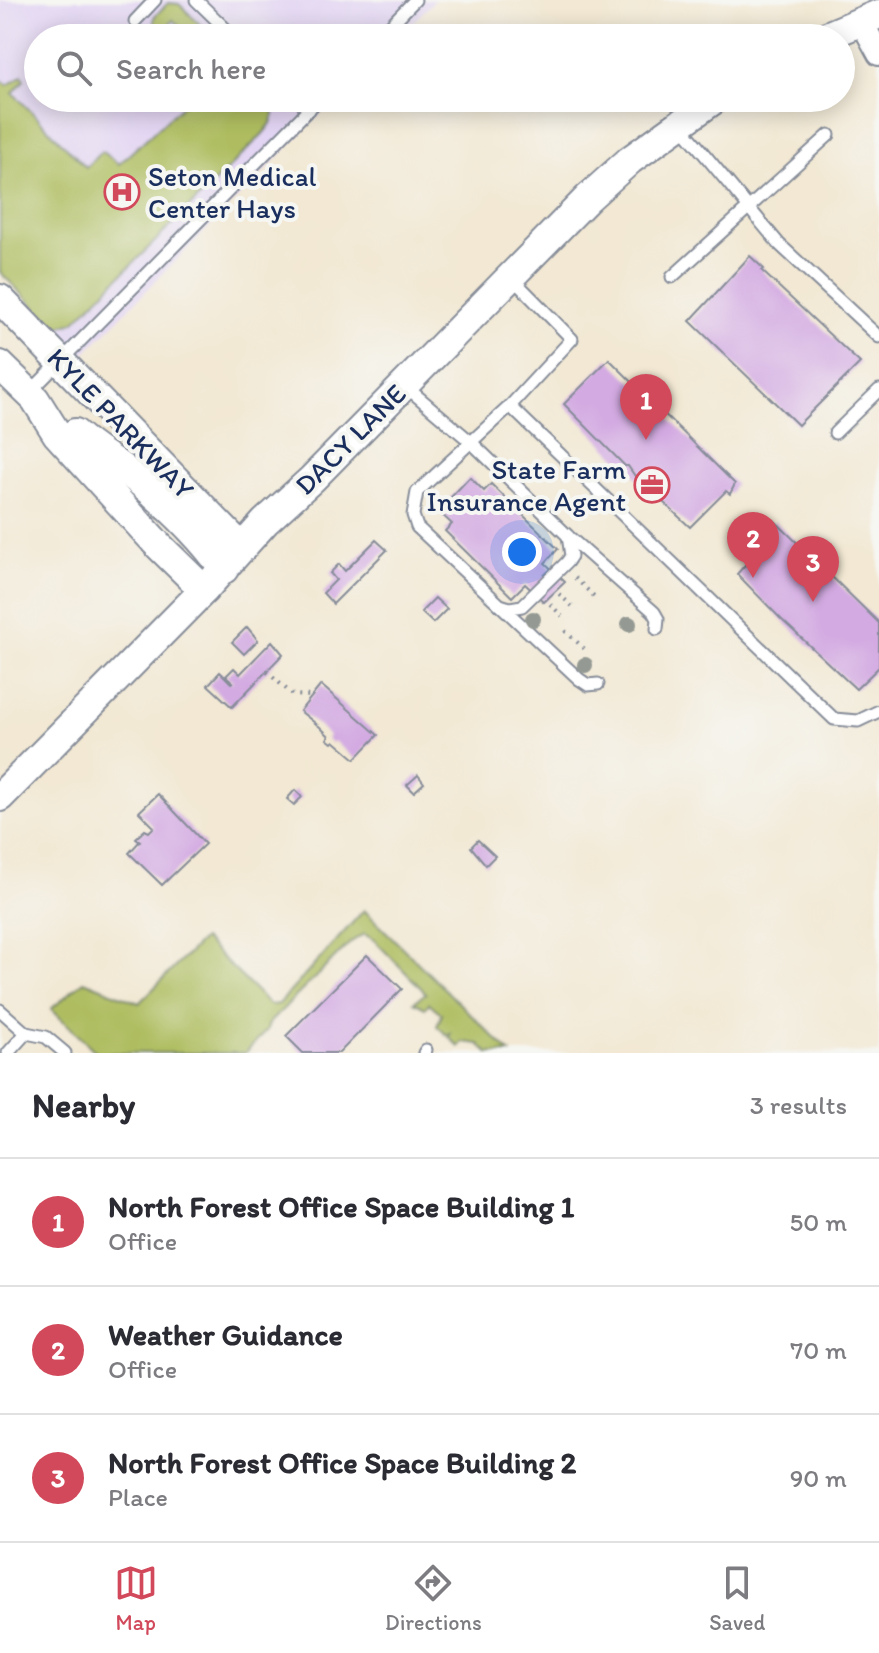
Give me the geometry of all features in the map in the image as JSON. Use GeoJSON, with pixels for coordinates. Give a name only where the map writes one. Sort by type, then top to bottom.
{"type":"FeatureCollection","features":[{"type":"Feature","properties":{"kind":"street"},"geometry":{"type":"LineString","coordinates":[[870,18],[879,54]]}},
{"type":"Feature","properties":{"kind":"street","name":"DACY LANE"},"geometry":{"type":"LineString","coordinates":[[0,797],[510,276],[620,170],[697,112]]}},
{"type":"Feature","properties":{"kind":"street","name":"KYLE PARKWAY"},"geometry":{"type":"LineString","coordinates":[[0,299],[60,360],[233,558]]}},
{"type":"Feature","properties":{"kind":"street","name":"KYLE PARKWAY"},"geometry":{"type":"LineString","coordinates":[[0,365],[85,442],[134,478],[204,542],[233,558]]}},
{"type":"Feature","properties":{"kind":"street","name":"KYLE PARKWAY"},"geometry":{"type":"LineString","coordinates":[[32,396],[57,434],[159,546],[204,590]]}},
{"type":"Feature","properties":{"kind":"lane"},"geometry":{"type":"LineString","coordinates":[[135,21],[155,0]]}},
{"type":"Feature","properties":{"kind":"lane"},"geometry":{"type":"LineString","coordinates":[[196,0],[221,24]]}},
{"type":"Feature","properties":{"kind":"lane"},"geometry":{"type":"LineString","coordinates":[[392,24],[415,0]]}},
{"type":"Feature","properties":{"kind":"lane"},"geometry":{"type":"LineString","coordinates":[[32,396],[60,360],[307,112]]}},
{"type":"Feature","properties":{"kind":"lane"},"geometry":{"type":"LineString","coordinates":[[680,124],[779,244],[879,337]]}},
{"type":"Feature","properties":{"kind":"lane"},"geometry":{"type":"LineString","coordinates":[[672,277],[829,135]]}},
{"type":"Feature","properties":{"kind":"lane"},"geometry":{"type":"LineString","coordinates":[[510,276],[572,339],[510,406],[417,492],[413,515],[417,527],[579,679],[588,685],[598,684]]}},
{"type":"Feature","properties":{"kind":"lane"},"geometry":{"type":"LineString","coordinates":[[404,385],[471,442],[568,536],[654,612],[658,619],[657,629]]}},
{"type":"Feature","properties":{"kind":"lane"},"geometry":{"type":"LineString","coordinates":[[835,433],[879,390]]}},
{"type":"Feature","properties":{"kind":"lane"},"geometry":{"type":"LineString","coordinates":[[510,406],[834,719],[858,721],[879,711]]}},
{"type":"Feature","properties":{"kind":"lane"},"geometry":{"type":"LineString","coordinates":[[499,604],[510,608],[522,606],[567,562],[571,556],[568,536]]}},
{"type":"Feature","properties":{"kind":"lane"},"geometry":{"type":"LineString","coordinates":[[0,1010],[26,1033],[46,1037],[65,1053]]}},
{"type":"Feature","properties":{"kind":"lane"},"geometry":{"type":"LineString","coordinates":[[8,1053],[26,1033]]}},
{"type":"Feature","properties":{"kind":"path"},"geometry":{"type":"LineString","coordinates":[[575,578],[597,599]]}},
{"type":"Feature","properties":{"kind":"path"},"geometry":{"type":"LineString","coordinates":[[559,594],[572,606]]}},
{"type":"Feature","properties":{"kind":"path"},"geometry":{"type":"LineString","coordinates":[[550,604],[562,616]]}},
{"type":"Feature","properties":{"kind":"path"},"geometry":{"type":"LineString","coordinates":[[565,631],[588,652]]}},
{"type":"Feature","properties":{"kind":"path"},"geometry":{"type":"LineString","coordinates":[[267,672],[293,695],[311,696]]}},
{"type":"Feature","properties":{"kind":"shaded area","name":"Seton Medical Center Hays"},"geometry":{"type":"Polygon","coordinates":[[[0,0],[435,0],[411,24],[24,24],[24,112],[322,112],[80,358],[0,272],[0,0]]]}},
{"type":"Feature","properties":{"kind":"green space"},"geometry":{"type":"Polygon","coordinates":[[[168,3],[179,4],[200,24],[177,24],[173,20],[169,24],[154,24],[154,17],[168,3]]]}},
{"type":"Feature","properties":{"kind":"green space"},"geometry":{"type":"Polygon","coordinates":[[[22,75],[24,80],[13,93],[24,104],[24,112],[32,112],[86,167],[102,151],[119,164],[175,112],[274,113],[270,126],[260,137],[74,322],[56,328],[0,272],[0,79],[8,85],[22,75]]]}},
{"type":"Feature","properties":{"kind":"green space"},"geometry":{"type":"Polygon","coordinates":[[[364,910],[510,1053],[488,1053],[479,1044],[463,1042],[459,1047],[449,1037],[451,1033],[447,1035],[437,1026],[442,1014],[429,1003],[425,1008],[414,1002],[426,993],[374,940],[364,934],[351,942],[269,1023],[267,1030],[245,1053],[97,1053],[51,1009],[84,981],[139,1003],[203,939],[270,1005],[279,1004],[364,910]]]}},
{"type":"Feature","properties":{"kind":"building"},"geometry":{"type":"Polygon","coordinates":[[[750,256],[860,363],[798,425],[690,321],[750,256]]]}},
{"type":"Feature","properties":{"kind":"building"},"geometry":{"type":"Polygon","coordinates":[[[609,359],[735,484],[730,494],[726,491],[690,527],[564,404],[609,359]]]}},
{"type":"Feature","properties":{"kind":"building"},"geometry":{"type":"Polygon","coordinates":[[[470,477],[484,491],[491,484],[558,549],[545,563],[565,582],[544,602],[525,584],[512,597],[445,531],[452,524],[438,511],[470,477]]]}},
{"type":"Feature","properties":{"kind":"building"},"geometry":{"type":"Polygon","coordinates":[[[775,521],[879,623],[879,667],[856,689],[737,574],[771,536],[765,531],[775,521]]]}},
{"type":"Feature","properties":{"kind":"building"},"geometry":{"type":"Polygon","coordinates":[[[376,540],[387,550],[333,604],[323,593],[336,580],[330,573],[339,564],[345,571],[376,540]]]}},
{"type":"Feature","properties":{"kind":"building"},"geometry":{"type":"Polygon","coordinates":[[[435,598],[447,609],[433,623],[421,612],[435,598]]]}},
{"type":"Feature","properties":{"kind":"building"},"geometry":{"type":"Polygon","coordinates":[[[247,627],[258,640],[244,654],[232,642],[247,627]]]}},
{"type":"Feature","properties":{"kind":"building"},"geometry":{"type":"Polygon","coordinates":[[[272,641],[283,654],[232,707],[208,685],[220,672],[233,682],[226,676],[234,668],[240,674],[272,641]]]}},
{"type":"Feature","properties":{"kind":"building"},"geometry":{"type":"Polygon","coordinates":[[[321,685],[378,735],[355,759],[334,741],[332,743],[327,739],[329,736],[300,711],[321,685]]]}},
{"type":"Feature","properties":{"kind":"building"},"geometry":{"type":"Polygon","coordinates":[[[418,775],[424,783],[414,792],[407,785],[418,775]]]}},
{"type":"Feature","properties":{"kind":"building"},"geometry":{"type":"Polygon","coordinates":[[[295,790],[302,797],[294,805],[287,799],[295,790]]]}},
{"type":"Feature","properties":{"kind":"building"},"geometry":{"type":"Polygon","coordinates":[[[158,794],[205,844],[162,885],[129,853],[140,841],[136,838],[154,827],[139,812],[158,794]]]}},
{"type":"Feature","properties":{"kind":"building"},"geometry":{"type":"Polygon","coordinates":[[[478,840],[495,856],[486,865],[471,847],[478,840]]]}},
{"type":"Feature","properties":{"kind":"building"},"geometry":{"type":"Polygon","coordinates":[[[367,955],[402,989],[339,1053],[303,1053],[286,1036],[367,955]]]}},
{"type":"Feature","properties":{"kind":"place","name":"Seton Medical Center Hays"},"geometry":{"type":"Point","coordinates":[122,192]}},
{"type":"Feature","properties":{"kind":"place","name":"North Forest Office Space Building 1"},"geometry":{"type":"Point","coordinates":[646,440]}},
{"type":"Feature","properties":{"kind":"place","name":"State Farm Insurance Agent"},"geometry":{"type":"Point","coordinates":[652,485]}},
{"type":"Feature","properties":{"kind":"place","name":"Weather Guidance"},"geometry":{"type":"Point","coordinates":[753,578]}},
{"type":"Feature","properties":{"kind":"place","name":"North Forest Office Space Building 2"},"geometry":{"type":"Point","coordinates":[813,602]}}]}
